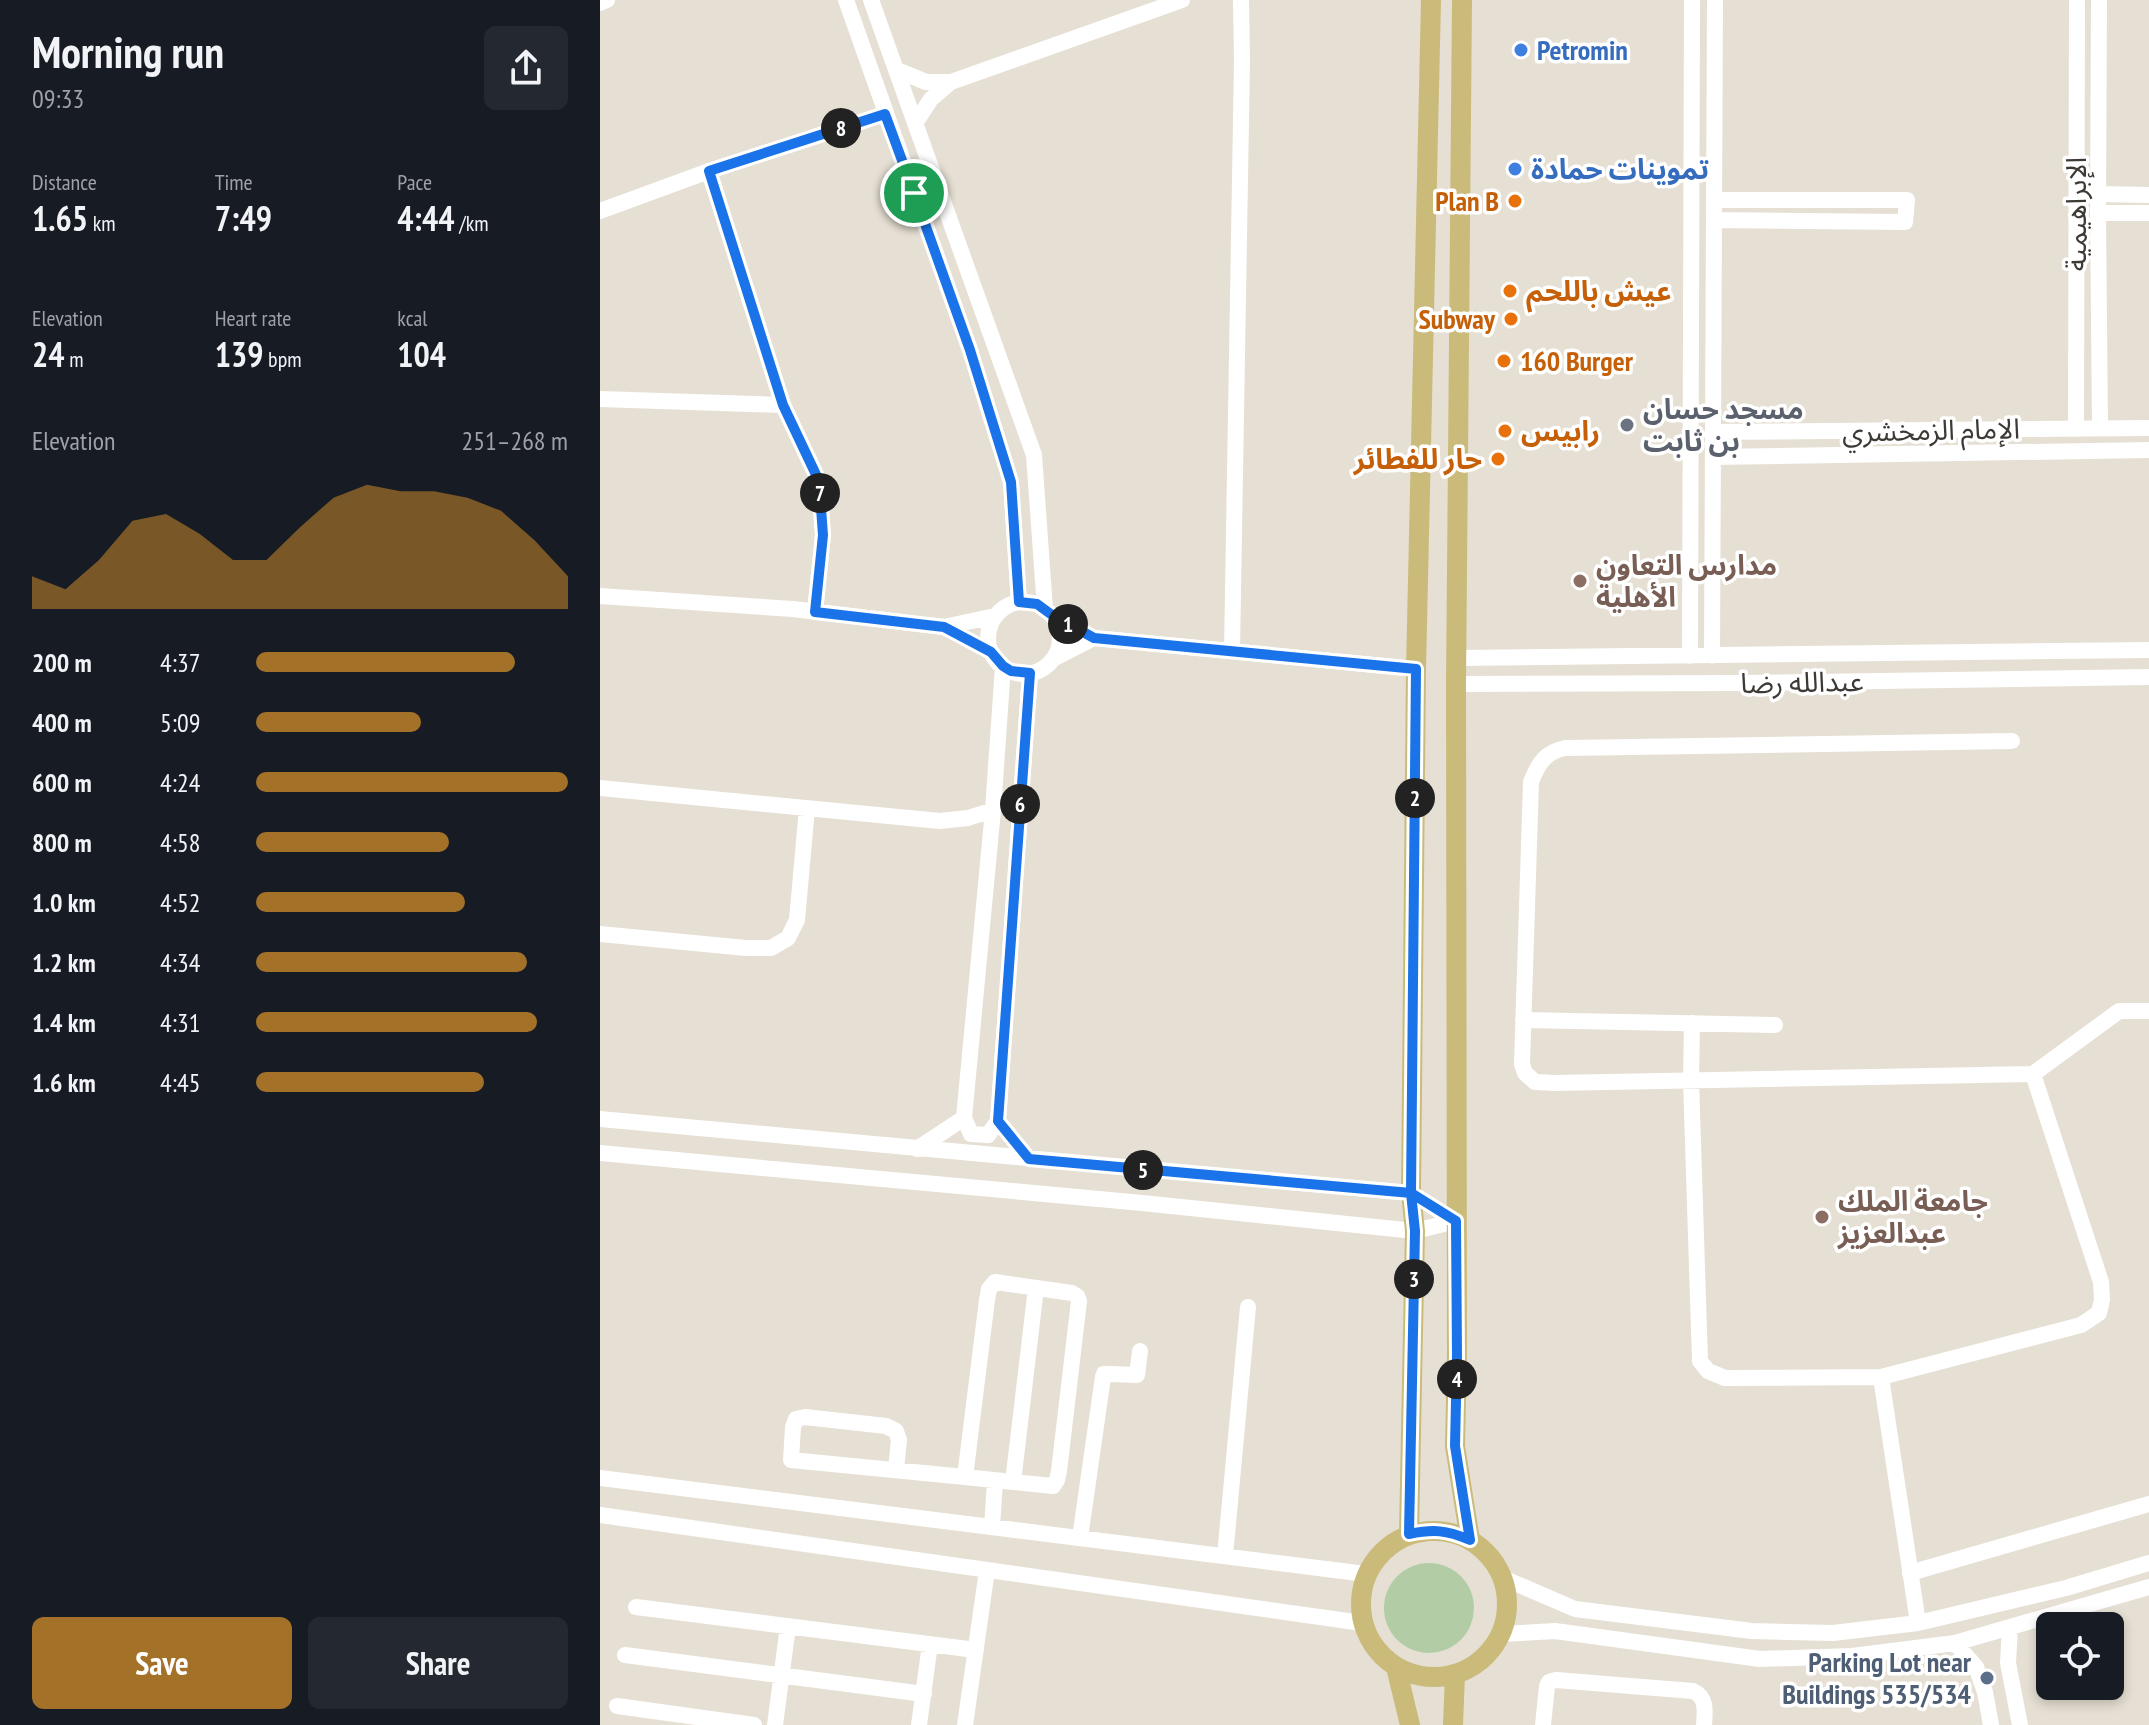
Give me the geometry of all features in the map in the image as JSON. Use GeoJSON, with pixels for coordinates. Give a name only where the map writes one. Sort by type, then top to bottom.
{"type":"FeatureCollection","features":[{"type":"Feature","properties":{"kind":"main road"},"geometry":{"type":"LineString","coordinates":[[1409,1534],[1415,1231],[1411,1193],[1416,669],[1431,0]]}},
{"type":"Feature","properties":{"kind":"main road"},"geometry":{"type":"LineString","coordinates":[[1462,0],[1456,658],[1455,1446],[1470,1540]]}},
{"type":"Feature","properties":{"kind":"main road"},"geometry":{"type":"LineString","coordinates":[[1430,52],[1462,53]]}},
{"type":"Feature","properties":{"kind":"main road"},"geometry":{"type":"LineString","coordinates":[[1430,1530],[1451,1532],[1470,1540],[1490,1556],[1503,1578],[1508,1597],[1502,1634],[1490,1652],[1474,1666],[1455,1675],[1435,1678],[1414,1675],[1396,1667],[1381,1656],[1362,1623],[1360,1598],[1366,1574],[1376,1557],[1409,1534],[1430,1530]]}},
{"type":"Feature","properties":{"kind":"main road"},"geometry":{"type":"LineString","coordinates":[[1396,1667],[1410,1725]]}},
{"type":"Feature","properties":{"kind":"main road"},"geometry":{"type":"LineString","coordinates":[[1453,1725],[1455,1675]]}},
{"type":"Feature","properties":{"kind":"street"},"geometry":{"type":"LineString","coordinates":[[600,3],[607,0]]}},
{"type":"Feature","properties":{"kind":"street"},"geometry":{"type":"LineString","coordinates":[[846,0],[970,350],[1011,482],[1019,602]]}},
{"type":"Feature","properties":{"kind":"street"},"geometry":{"type":"LineString","coordinates":[[871,0],[1034,455],[1049,612],[1060,632],[1058,653],[1053,659]]}},
{"type":"Feature","properties":{"kind":"street"},"geometry":{"type":"LineString","coordinates":[[897,70],[926,82],[951,82],[1182,0]]}},
{"type":"Feature","properties":{"kind":"street"},"geometry":{"type":"LineString","coordinates":[[1232,651],[1241,0]]}},
{"type":"Feature","properties":{"kind":"street"},"geometry":{"type":"LineString","coordinates":[[1690,656],[1692,0]]}},
{"type":"Feature","properties":{"kind":"street"},"geometry":{"type":"LineString","coordinates":[[1712,656],[1715,0]]}},
{"type":"Feature","properties":{"kind":"street","name":"الإبراهيمية"},"geometry":{"type":"LineString","coordinates":[[2076,429],[2077,0]]}},
{"type":"Feature","properties":{"kind":"street","name":"الإبراهيمية"},"geometry":{"type":"LineString","coordinates":[[2099,0],[2100,428]]}},
{"type":"Feature","properties":{"kind":"street"},"geometry":{"type":"LineString","coordinates":[[916,122],[931,99],[951,82]]}},
{"type":"Feature","properties":{"kind":"street"},"geometry":{"type":"LineString","coordinates":[[600,211],[709,171],[885,114]]}},
{"type":"Feature","properties":{"kind":"street"},"geometry":{"type":"LineString","coordinates":[[709,171],[783,405],[819,481],[823,535],[815,612]]}},
{"type":"Feature","properties":{"kind":"street"},"geometry":{"type":"LineString","coordinates":[[2098,194],[2149,195]]}},
{"type":"Feature","properties":{"kind":"street"},"geometry":{"type":"LineString","coordinates":[[1715,200],[1907,200],[1905,222],[1716,220]]}},
{"type":"Feature","properties":{"kind":"street"},"geometry":{"type":"LineString","coordinates":[[2098,213],[2149,213]]}},
{"type":"Feature","properties":{"kind":"street"},"geometry":{"type":"LineString","coordinates":[[600,399],[783,405]]}},
{"type":"Feature","properties":{"kind":"street","name":"الإمام الزمخشري"},"geometry":{"type":"LineString","coordinates":[[1713,432],[2149,428]]}},
{"type":"Feature","properties":{"kind":"street","name":"الإمام الزمخشري"},"geometry":{"type":"LineString","coordinates":[[1713,457],[2149,450]]}},
{"type":"Feature","properties":{"kind":"street"},"geometry":{"type":"LineString","coordinates":[[600,596],[815,612],[944,627],[995,616]]}},
{"type":"Feature","properties":{"kind":"street"},"geometry":{"type":"LineString","coordinates":[[991,652],[987,637],[995,616],[1002,609],[1019,602],[1037,604],[1094,638],[1416,669]]}},
{"type":"Feature","properties":{"kind":"street"},"geometry":{"type":"LineString","coordinates":[[944,627],[991,652],[1003,666],[1020,673],[1039,670],[1053,659],[1094,638]]}},
{"type":"Feature","properties":{"kind":"street","name":"عبدالله رضا"},"geometry":{"type":"LineString","coordinates":[[1456,658],[2149,650]]}},
{"type":"Feature","properties":{"kind":"street"},"geometry":{"type":"LineString","coordinates":[[1739,656],[1742,683]]}},
{"type":"Feature","properties":{"kind":"street"},"geometry":{"type":"LineString","coordinates":[[1003,666],[993,810],[964,1118],[971,1134],[988,1135],[998,1121],[1030,673]]}},
{"type":"Feature","properties":{"kind":"street","name":"عبدالله رضا"},"geometry":{"type":"LineString","coordinates":[[1456,684],[2149,677]]}},
{"type":"Feature","properties":{"kind":"street"},"geometry":{"type":"LineString","coordinates":[[2012,741],[1565,748],[1553,751],[1538,764],[1531,782],[1522,1064],[1525,1073],[1535,1082],[2033,1074],[2119,1011],[2149,1011]]}},
{"type":"Feature","properties":{"kind":"street"},"geometry":{"type":"LineString","coordinates":[[600,788],[940,821],[968,818],[993,810]]}},
{"type":"Feature","properties":{"kind":"street"},"geometry":{"type":"LineString","coordinates":[[600,934],[746,948],[771,948],[788,938],[797,920],[807,808]]}},
{"type":"Feature","properties":{"kind":"street"},"geometry":{"type":"LineString","coordinates":[[1523,1020],[1775,1025]]}},
{"type":"Feature","properties":{"kind":"street"},"geometry":{"type":"LineString","coordinates":[[1692,1023],[1700,1361],[1708,1371],[1725,1378],[1881,1377],[2081,1325],[2099,1313],[2101,1282],[2033,1074]]}},
{"type":"Feature","properties":{"kind":"street"},"geometry":{"type":"LineString","coordinates":[[917,1149],[964,1118]]}},
{"type":"Feature","properties":{"kind":"street"},"geometry":{"type":"LineString","coordinates":[[600,1119],[1411,1193],[1456,1221]]}},
{"type":"Feature","properties":{"kind":"street"},"geometry":{"type":"LineString","coordinates":[[998,1121],[1029,1159]]}},
{"type":"Feature","properties":{"kind":"street"},"geometry":{"type":"LineString","coordinates":[[600,1153],[1415,1231],[1456,1221]]}},
{"type":"Feature","properties":{"kind":"street"},"geometry":{"type":"LineString","coordinates":[[896,1469],[899,1440],[896,1431],[886,1426],[805,1417],[796,1419],[791,1460],[1053,1486],[1057,1480],[1079,1310],[1077,1296],[1072,1293],[995,1282],[989,1289],[965,1477]]}},
{"type":"Feature","properties":{"kind":"street"},"geometry":{"type":"LineString","coordinates":[[1013,1482],[1036,1288]]}},
{"type":"Feature","properties":{"kind":"street"},"geometry":{"type":"LineString","coordinates":[[1225,1556],[1248,1307]]}},
{"type":"Feature","properties":{"kind":"street"},"geometry":{"type":"LineString","coordinates":[[1080,1538],[1103,1377],[1108,1374],[1137,1375],[1140,1351]]}},
{"type":"Feature","properties":{"kind":"street"},"geometry":{"type":"LineString","coordinates":[[1881,1377],[1918,1623]]}},
{"type":"Feature","properties":{"kind":"street"},"geometry":{"type":"LineString","coordinates":[[600,1478],[1366,1574]]}},
{"type":"Feature","properties":{"kind":"street"},"geometry":{"type":"LineString","coordinates":[[992,1527],[995,1481]]}},
{"type":"Feature","properties":{"kind":"street"},"geometry":{"type":"LineString","coordinates":[[1910,1573],[2149,1504]]}},
{"type":"Feature","properties":{"kind":"street"},"geometry":{"type":"LineString","coordinates":[[600,1515],[1362,1623]]}},
{"type":"Feature","properties":{"kind":"street"},"geometry":{"type":"LineString","coordinates":[[1503,1578],[1575,1609],[1752,1631],[1833,1633],[1918,1623],[2066,1588],[2149,1563]]}},
{"type":"Feature","properties":{"kind":"street"},"geometry":{"type":"LineString","coordinates":[[965,1725],[987,1570]]}},
{"type":"Feature","properties":{"kind":"street"},"geometry":{"type":"LineString","coordinates":[[1502,1634],[1555,1631],[1760,1659],[1852,1656],[1955,1643],[2149,1587]]}},
{"type":"Feature","properties":{"kind":"street"},"geometry":{"type":"LineString","coordinates":[[636,1607],[976,1650]]}},
{"type":"Feature","properties":{"kind":"street"},"geometry":{"type":"LineString","coordinates":[[775,1725],[788,1626]]}},
{"type":"Feature","properties":{"kind":"street"},"geometry":{"type":"LineString","coordinates":[[2010,1627],[2008,1663],[2020,1725]]}},
{"type":"Feature","properties":{"kind":"street"},"geometry":{"type":"LineString","coordinates":[[1955,1643],[1976,1667],[1985,1692],[1991,1725]]}},
{"type":"Feature","properties":{"kind":"street"},"geometry":{"type":"LineString","coordinates":[[919,1725],[930,1644]]}},
{"type":"Feature","properties":{"kind":"street"},"geometry":{"type":"LineString","coordinates":[[625,1655],[924,1694]]}},
{"type":"Feature","properties":{"kind":"street"},"geometry":{"type":"LineString","coordinates":[[1543,1725],[1547,1686],[1556,1680],[1693,1691],[1703,1699],[1704,1725]]}},
{"type":"Feature","properties":{"kind":"street"},"geometry":{"type":"LineString","coordinates":[[617,1706],[754,1725]]}},
{"type":"Feature","properties":{"kind":"green space"},"geometry":{"type":"Polygon","coordinates":[[[1429,1563],[1446,1567],[1461,1576],[1470,1591],[1474,1608],[1470,1625],[1461,1640],[1446,1649],[1429,1653],[1412,1649],[1397,1640],[1388,1625],[1384,1608],[1388,1591],[1397,1576],[1412,1567],[1429,1563]]]}},
{"type":"Feature","properties":{"kind":"place","name":"Petromin"},"geometry":{"type":"Point","coordinates":[1521,50]}},
{"type":"Feature","properties":{"kind":"place","name":"تموينات حمادة"},"geometry":{"type":"Point","coordinates":[1515,169]}},
{"type":"Feature","properties":{"kind":"place","name":"Plan B"},"geometry":{"type":"Point","coordinates":[1515,201]}},
{"type":"Feature","properties":{"kind":"place","name":"عيش باللحم"},"geometry":{"type":"Point","coordinates":[1510,291]}},
{"type":"Feature","properties":{"kind":"place","name":"Subway"},"geometry":{"type":"Point","coordinates":[1511,319]}},
{"type":"Feature","properties":{"kind":"place","name":"160 Burger"},"geometry":{"type":"Point","coordinates":[1504,361]}},
{"type":"Feature","properties":{"kind":"place","name":"مسجد حسان بن ثابت"},"geometry":{"type":"Point","coordinates":[1627,425]}},
{"type":"Feature","properties":{"kind":"place","name":"رابيس"},"geometry":{"type":"Point","coordinates":[1505,431]}},
{"type":"Feature","properties":{"kind":"place","name":"حار للفطائر"},"geometry":{"type":"Point","coordinates":[1498,459]}},
{"type":"Feature","properties":{"kind":"place","name":"مدارس التعاون الأهلية"},"geometry":{"type":"Point","coordinates":[1580,581]}},
{"type":"Feature","properties":{"kind":"place","name":"جامعة الملك عبدالعزيز"},"geometry":{"type":"Point","coordinates":[1822,1217]}},
{"type":"Feature","properties":{"kind":"place","name":"Parking Lot near Buildings 535/534"},"geometry":{"type":"Point","coordinates":[1987,1678]}},
{"type":"Feature","properties":{"kind":"route"},"geometry":{"type":"LineString","coordinates":[[914,193],[885,114],[709,171],[783,405],[819,481],[823,535],[815,612],[944,627],[991,652],[1011,671],[1030,673],[998,1121],[1029,1159],[1411,1193],[1456,1221],[1455,1446],[1470,1540],[1451,1532],[1430,1530],[1409,1534],[1415,1231],[1411,1193],[1416,669],[1094,638],[1037,604],[1019,602],[1011,482],[970,350],[914,193]]}}]}
